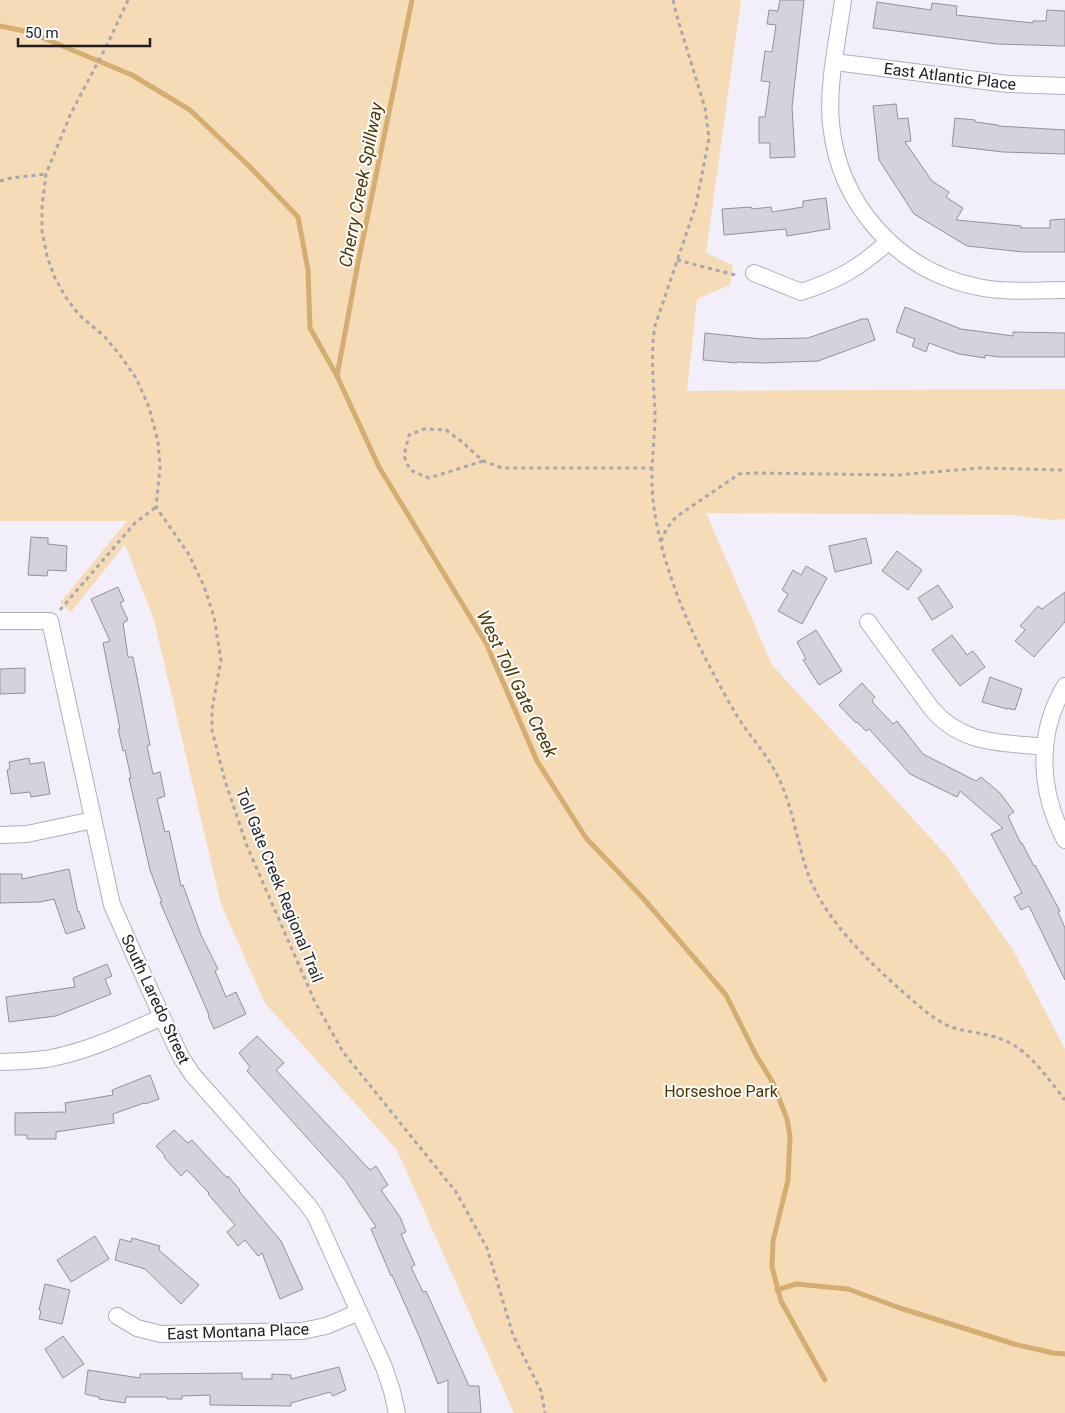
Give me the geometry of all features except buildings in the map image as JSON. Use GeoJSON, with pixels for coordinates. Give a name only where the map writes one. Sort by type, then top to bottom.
{"type":"FeatureCollection","features":[{"type":"Feature","properties":{"kind":"street"},"geometry":{"type":"LineString","coordinates":[[843,0],[830,94],[830,123],[835,152],[845,181],[854,199],[872,225],[904,255],[930,271],[958,282],[980,288],[1002,290],[1065,290]]}},
{"type":"Feature","properties":{"kind":"street","name":"East Atlantic Place"},"geometry":{"type":"LineString","coordinates":[[835,62],[1008,84],[1065,86]]}},
{"type":"Feature","properties":{"kind":"street"},"geometry":{"type":"LineString","coordinates":[[754,273],[801,292],[827,284],[853,271],[888,242]]}},
{"type":"Feature","properties":{"kind":"street"},"geometry":{"type":"LineString","coordinates":[[0,621],[50,621]]}},
{"type":"Feature","properties":{"kind":"street","name":"South Laredo Street"},"geometry":{"type":"LineString","coordinates":[[50,621],[112,905],[162,1017],[181,1057],[192,1074],[315,1215],[388,1377],[396,1413]]}},
{"type":"Feature","properties":{"kind":"street"},"geometry":{"type":"LineString","coordinates":[[868,622],[939,718],[956,731],[976,739],[1044,747]]}},
{"type":"Feature","properties":{"kind":"street"},"geometry":{"type":"LineString","coordinates":[[1065,686],[1051,716],[1044,747],[1046,786],[1051,809],[1065,840]]}},
{"type":"Feature","properties":{"kind":"street"},"geometry":{"type":"LineString","coordinates":[[0,835],[27,834],[93,820]]}},
{"type":"Feature","properties":{"kind":"street"},"geometry":{"type":"LineString","coordinates":[[0,1062],[46,1059],[74,1052],[103,1043],[162,1017]]}},
{"type":"Feature","properties":{"kind":"street","name":"East Montana Place"},"geometry":{"type":"LineString","coordinates":[[117,1316],[137,1328],[161,1334],[302,1332],[326,1326],[359,1312]]}},
{"type":"Feature","properties":{"kind":"path"},"geometry":{"type":"LineString","coordinates":[[50,621],[135,523],[156,507],[160,467],[158,442],[149,408],[136,378],[120,354],[104,336],[79,315],[64,296],[47,256],[42,231],[42,207],[46,174],[71,113],[108,43],[128,0]]}},
{"type":"Feature","properties":{"kind":"path"},"geometry":{"type":"LineString","coordinates":[[673,0],[705,108],[709,138],[696,205],[655,326],[653,342],[652,363],[655,416],[652,488],[660,542],[680,600],[710,668],[740,720],[772,765],[789,804],[807,873],[837,924],[858,949],[936,1020],[952,1027],[994,1036],[1010,1042],[1030,1059],[1065,1100]]}},
{"type":"Feature","properties":{"kind":"path"},"geometry":{"type":"LineString","coordinates":[[0,180],[46,174]]}},
{"type":"Feature","properties":{"kind":"path"},"geometry":{"type":"LineString","coordinates":[[677,260],[738,276],[754,273]]}},
{"type":"Feature","properties":{"kind":"path"},"geometry":{"type":"LineString","coordinates":[[483,461],[429,478],[410,470],[404,456],[408,435],[424,429],[446,430],[483,461],[502,468],[653,468]]}},
{"type":"Feature","properties":{"kind":"path"},"geometry":{"type":"LineString","coordinates":[[660,542],[667,528],[676,518],[739,474],[898,475],[979,468],[1065,470]]}},
{"type":"Feature","properties":{"kind":"path","name":"Toll Gate Creek Regional Trail"},"geometry":{"type":"LineString","coordinates":[[156,507],[188,553],[204,586],[214,618],[221,660],[212,709],[212,730],[225,781],[247,846],[315,1002],[343,1052],[456,1192],[487,1248],[513,1335],[541,1392],[545,1413]]}},
{"type":"Feature","properties":{"kind":"green space","name":"Horseshoe Park"},"geometry":{"type":"Polygon","coordinates":[[[0,0],[741,0],[706,253],[733,265],[730,285],[697,299],[687,391],[1065,389],[1065,519],[1051,520],[1013,515],[706,513],[772,665],[947,856],[1013,950],[1065,1049],[1065,1413],[514,1413],[397,1150],[265,1003],[221,904],[154,620],[125,544],[71,612],[60,603],[127,521],[0,521],[0,0]]]}},
{"type":"Feature","properties":{"kind":"waterway","name":"Cherry Creek Spillway"},"geometry":{"type":"LineString","coordinates":[[337,376],[358,263],[412,0]]}},
{"type":"Feature","properties":{"kind":"waterway","name":"West Toll Gate Creek"},"geometry":{"type":"LineString","coordinates":[[0,26],[29,32],[132,75],[190,110],[249,166],[298,217],[308,270],[310,328],[337,376],[379,467],[486,643],[537,761],[586,838],[642,897],[726,995],[756,1055],[773,1083],[787,1119],[790,1136],[788,1180],[773,1241],[772,1267],[781,1301],[825,1380]]}},
{"type":"Feature","properties":{"kind":"waterway"},"geometry":{"type":"LineString","coordinates":[[777,1290],[796,1284],[848,1289],[900,1308],[1014,1344],[1065,1354]]}}]}
